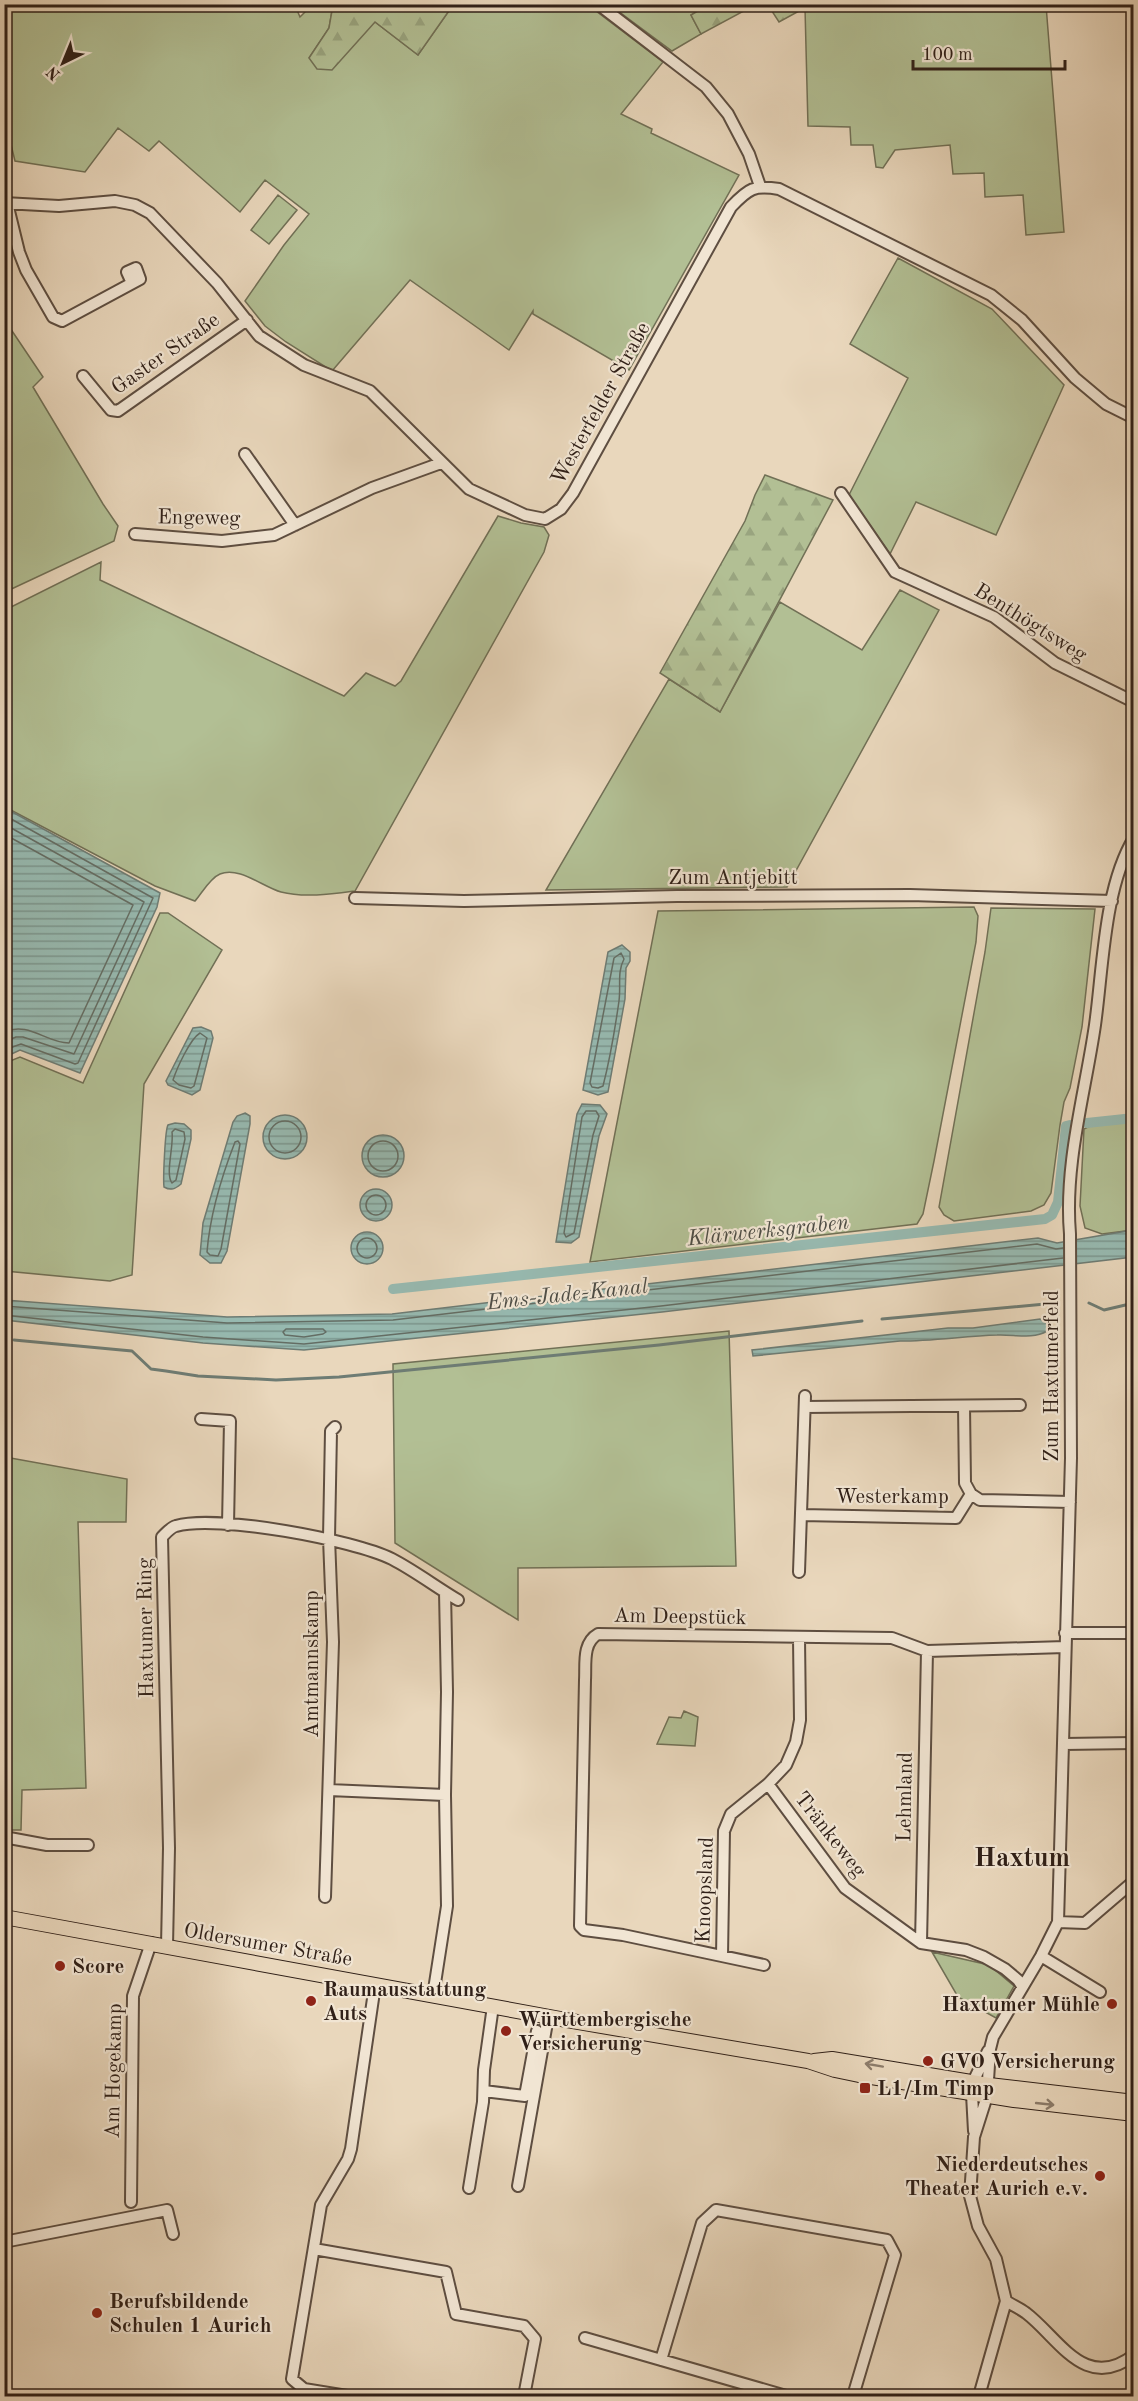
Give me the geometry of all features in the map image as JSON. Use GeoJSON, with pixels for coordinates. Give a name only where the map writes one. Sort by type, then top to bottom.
{"type":"FeatureCollection","features":[{"type":"Feature","properties":{"kind":"main road","name":"Oldersumer Straße"},"geometry":{"type":"LineString","coordinates":[[4,1917],[548,2017],[808,2061],[835,2070],[972,2088],[1134,2114]]}},
{"type":"Feature","properties":{"kind":"main road","name":"Oldersumer Straße"},"geometry":{"type":"LineString","coordinates":[[988,2091],[1134,2102]]}},
{"type":"Feature","properties":{"kind":"street"},"geometry":{"type":"LineString","coordinates":[[598,4],[706,87],[728,114],[749,154],[760,186],[780,189],[991,295],[1022,320],[1075,378],[1106,404],[1134,418]]}},
{"type":"Feature","properties":{"kind":"street","name":"Westerfelder Straße"},"geometry":{"type":"LineString","coordinates":[[6,203],[59,206],[116,201],[135,205],[150,213],[217,284],[259,336],[304,365],[370,391],[469,489],[525,516],[545,519],[561,509],[573,493],[731,207],[745,192],[760,186]]}},
{"type":"Feature","properties":{"kind":"street"},"geometry":{"type":"LineString","coordinates":[[6,203],[26,270],[57,321],[62,321],[132,284]]}},
{"type":"Feature","properties":{"kind":"street","name":"Gaster Straße"},"geometry":{"type":"LineString","coordinates":[[83,376],[111,410],[118,411],[247,320]]}},
{"type":"Feature","properties":{"kind":"street"},"geometry":{"type":"LineString","coordinates":[[245,454],[295,525]]}},
{"type":"Feature","properties":{"kind":"street","name":"Engeweg"},"geometry":{"type":"LineString","coordinates":[[135,534],[222,541],[274,534],[372,488],[441,463]]}},
{"type":"Feature","properties":{"kind":"street","name":"Benthögtsweg"},"geometry":{"type":"LineString","coordinates":[[841,493],[895,572],[994,617],[1055,663],[1134,702]]}},
{"type":"Feature","properties":{"kind":"street","name":"Zum Haxtumerfeld"},"geometry":{"type":"LineString","coordinates":[[1058,1922],[1070,1502],[1071,1279],[1068,1206],[1070,1173],[1095,1027],[1112,901],[1124,854],[1134,838]]}},
{"type":"Feature","properties":{"kind":"street","name":"Zum Antjebitt"},"geometry":{"type":"LineString","coordinates":[[355,898],[464,901],[688,896],[910,895],[1112,901]]}},
{"type":"Feature","properties":{"kind":"street"},"geometry":{"type":"LineString","coordinates":[[799,1572],[805,1401],[964,1406],[1020,1405]]}},
{"type":"Feature","properties":{"kind":"street","name":"Westerkamp"},"geometry":{"type":"LineString","coordinates":[[964,1406],[965,1483],[971,1494],[980,1500],[1070,1502]]}},
{"type":"Feature","properties":{"kind":"street"},"geometry":{"type":"LineString","coordinates":[[201,1419],[230,1421],[228,1524]]}},
{"type":"Feature","properties":{"kind":"street","name":"Amtmannskamp"},"geometry":{"type":"LineString","coordinates":[[326,1897],[333,1642],[329,1538],[331,1431],[335,1427]]}},
{"type":"Feature","properties":{"kind":"street","name":"Westerkamp"},"geometry":{"type":"LineString","coordinates":[[801,1515],[956,1518],[971,1494]]}},
{"type":"Feature","properties":{"kind":"street","name":"Haxtumer Ring"},"geometry":{"type":"LineString","coordinates":[[167,1946],[169,1848],[162,1537],[174,1526],[198,1523],[228,1524],[329,1538],[390,1558],[458,1599]]}},
{"type":"Feature","properties":{"kind":"street"},"geometry":{"type":"LineString","coordinates":[[433,1996],[447,1906],[445,1592]]}},
{"type":"Feature","properties":{"kind":"street"},"geometry":{"type":"LineString","coordinates":[[1065,1633],[1134,1633]]}},
{"type":"Feature","properties":{"kind":"street","name":"Am Deepstück"},"geometry":{"type":"LineString","coordinates":[[764,1965],[623,1935],[584,1930],[580,1926],[586,1646],[592,1637],[598,1634],[892,1638],[927,1651],[1065,1647]]}},
{"type":"Feature","properties":{"kind":"street","name":"Knoopsland"},"geometry":{"type":"LineString","coordinates":[[722,1956],[724,1831],[731,1814],[768,1784],[786,1765],[796,1742],[800,1720],[799,1638]]}},
{"type":"Feature","properties":{"kind":"street","name":"Lehmland"},"geometry":{"type":"LineString","coordinates":[[921,1943],[927,1651]]}},
{"type":"Feature","properties":{"kind":"street"},"geometry":{"type":"LineString","coordinates":[[1064,1744],[1134,1743]]}},
{"type":"Feature","properties":{"kind":"street","name":"Tränkeweg"},"geometry":{"type":"LineString","coordinates":[[768,1784],[845,1888],[921,1943],[966,1950],[984,1957],[1005,1969],[1022,1986]]}},
{"type":"Feature","properties":{"kind":"street"},"geometry":{"type":"LineString","coordinates":[[329,1790],[445,1795]]}},
{"type":"Feature","properties":{"kind":"street"},"geometry":{"type":"LineString","coordinates":[[4,1837],[47,1845],[88,1845]]}},
{"type":"Feature","properties":{"kind":"street"},"geometry":{"type":"LineString","coordinates":[[979,2397],[1006,2301],[996,2259],[978,2226],[970,2196],[974,2137],[972,2088],[993,2037],[1041,1956],[1058,1922],[1085,1923],[1134,1881]]}},
{"type":"Feature","properties":{"kind":"street","name":"Am Hogekamp"},"geometry":{"type":"LineString","coordinates":[[131,2202],[132,1996],[151,1943]]}},
{"type":"Feature","properties":{"kind":"street"},"geometry":{"type":"LineString","coordinates":[[1041,1956],[1100,1992]]}},
{"type":"Feature","properties":{"kind":"street"},"geometry":{"type":"LineString","coordinates":[[346,2397],[304,2389],[292,2379],[321,2205],[348,2159],[375,1984]]}},
{"type":"Feature","properties":{"kind":"street"},"geometry":{"type":"LineString","coordinates":[[469,2188],[484,2091],[484,2070],[493,2006]]}},
{"type":"Feature","properties":{"kind":"street"},"geometry":{"type":"LineString","coordinates":[[518,2187],[548,2017]]}},
{"type":"Feature","properties":{"kind":"street"},"geometry":{"type":"LineString","coordinates":[[484,2091],[525,2096],[537,2031]]}},
{"type":"Feature","properties":{"kind":"street"},"geometry":{"type":"LineString","coordinates":[[974,2137],[988,2091],[990,2049]]}},
{"type":"Feature","properties":{"kind":"street"},"geometry":{"type":"LineString","coordinates":[[4,2242],[167,2210],[173,2234]]}},
{"type":"Feature","properties":{"kind":"street"},"geometry":{"type":"LineString","coordinates":[[660,2360],[702,2223],[716,2210],[886,2240],[895,2255],[853,2397]]}},
{"type":"Feature","properties":{"kind":"street"},"geometry":{"type":"LineString","coordinates":[[314,2249],[446,2272],[456,2314],[524,2326],[535,2339],[524,2397]]}},
{"type":"Feature","properties":{"kind":"street"},"geometry":{"type":"LineString","coordinates":[[1006,2301],[1027,2314],[1064,2352],[1084,2363],[1107,2368],[1123,2363],[1134,2355]]}},
{"type":"Feature","properties":{"kind":"street"},"geometry":{"type":"LineString","coordinates":[[585,2338],[786,2397]]}},
{"type":"Feature","properties":{"kind":"green space"},"geometry":{"type":"Polygon","coordinates":[[[10,4],[300,4],[297,10],[300,17],[312,5],[333,5],[329,28],[309,58],[375,22],[418,55],[453,5],[588,5],[663,62],[621,114],[652,129],[651,133],[739,175],[629,370],[533,314],[533,311],[509,350],[410,280],[332,371],[265,326],[245,301],[309,214],[265,180],[240,212],[159,141],[149,151],[118,128],[85,172],[15,161],[5,120],[4,11],[10,4]]]}},
{"type":"Feature","properties":{"kind":"green space"},"geometry":{"type":"Polygon","coordinates":[[[333,4],[453,5],[418,55],[375,22],[332,70],[317,69],[309,58],[329,28],[333,4]]]}},
{"type":"Feature","properties":{"kind":"green space"},"geometry":{"type":"Polygon","coordinates":[[[810,4],[1046,5],[1064,232],[1026,235],[1023,195],[985,197],[984,173],[953,174],[950,145],[895,150],[883,168],[876,167],[873,145],[851,145],[850,127],[808,126],[805,8],[810,4]]]}},
{"type":"Feature","properties":{"kind":"green space"},"geometry":{"type":"Polygon","coordinates":[[[610,5],[708,5],[691,15],[701,34],[672,51],[610,5]]]}},
{"type":"Feature","properties":{"kind":"green space"},"geometry":{"type":"Polygon","coordinates":[[[708,5],[755,5],[701,34],[691,15],[708,5]]]}},
{"type":"Feature","properties":{"kind":"green space"},"geometry":{"type":"Polygon","coordinates":[[[768,5],[810,5],[779,22],[768,5]]]}},
{"type":"Feature","properties":{"kind":"green space"},"geometry":{"type":"Polygon","coordinates":[[[278,195],[297,210],[269,244],[251,230],[278,195]]]}},
{"type":"Feature","properties":{"kind":"green space"},"geometry":{"type":"Polygon","coordinates":[[[898,258],[992,309],[1064,385],[996,535],[916,502],[890,554],[849,495],[908,378],[850,344],[898,258]]]}},
{"type":"Feature","properties":{"kind":"green space"},"geometry":{"type":"Polygon","coordinates":[[[4,319],[43,377],[33,387],[118,526],[114,541],[5,592],[4,319]]]}},
{"type":"Feature","properties":{"kind":"green space"},"geometry":{"type":"Polygon","coordinates":[[[765,475],[833,500],[720,712],[660,673],[745,521],[765,475]]]}},
{"type":"Feature","properties":{"kind":"green space"},"geometry":{"type":"Polygon","coordinates":[[[498,516],[544,527],[549,535],[544,552],[355,891],[318,895],[290,894],[243,875],[227,872],[213,879],[195,901],[155,886],[5,807],[5,610],[101,562],[100,580],[344,696],[366,673],[395,686],[401,681],[498,516]]]}},
{"type":"Feature","properties":{"kind":"green space"},"geometry":{"type":"Polygon","coordinates":[[[900,590],[939,610],[787,887],[546,890],[669,679],[720,712],[780,602],[862,650],[900,590]]]}},
{"type":"Feature","properties":{"kind":"green space"},"geometry":{"type":"Polygon","coordinates":[[[974,907],[978,916],[976,942],[923,1214],[917,1224],[590,1262],[658,911],[974,907]]]}},
{"type":"Feature","properties":{"kind":"green space"},"geometry":{"type":"Polygon","coordinates":[[[991,908],[1095,909],[1082,1027],[1070,1088],[1064,1102],[1051,1193],[1044,1205],[1031,1211],[954,1221],[944,1215],[939,1207],[991,908]]]}},
{"type":"Feature","properties":{"kind":"green space"},"geometry":{"type":"Polygon","coordinates":[[[160,913],[168,913],[222,950],[144,1084],[132,1275],[110,1281],[5,1271],[5,1063],[20,1057],[83,1083],[160,913]]]}},
{"type":"Feature","properties":{"kind":"green space"},"geometry":{"type":"Polygon","coordinates":[[[1133,1121],[1133,1230],[1102,1234],[1085,1228],[1080,1206],[1084,1129],[1090,1126],[1133,1121]]]}},
{"type":"Feature","properties":{"kind":"green space"},"geometry":{"type":"Polygon","coordinates":[[[729,1331],[736,1566],[518,1568],[518,1620],[395,1543],[393,1364],[729,1331]]]}},
{"type":"Feature","properties":{"kind":"green space"},"geometry":{"type":"Polygon","coordinates":[[[5,1457],[127,1479],[126,1522],[78,1522],[86,1788],[22,1790],[21,1830],[4,1830],[5,1457]]]}},
{"type":"Feature","properties":{"kind":"green space"},"geometry":{"type":"Polygon","coordinates":[[[684,1711],[698,1717],[695,1746],[657,1744],[669,1717],[681,1718],[684,1711]]]}},
{"type":"Feature","properties":{"kind":"green space"},"geometry":{"type":"Polygon","coordinates":[[[932,1952],[989,1965],[1014,1986],[996,2018],[958,1997],[932,1952]]]}},
{"type":"Feature","properties":{"kind":"water"},"geometry":{"type":"Polygon","coordinates":[[[5,808],[160,893],[157,907],[80,1073],[20,1050],[5,1057],[5,808]]]}},
{"type":"Feature","properties":{"kind":"water"},"geometry":{"type":"Polygon","coordinates":[[[622,945],[630,952],[630,961],[626,968],[625,999],[608,1092],[598,1095],[583,1090],[608,952],[622,945]]]}},
{"type":"Feature","properties":{"kind":"water"},"geometry":{"type":"Polygon","coordinates":[[[201,1027],[211,1031],[213,1038],[200,1090],[192,1095],[168,1085],[166,1081],[193,1028],[201,1027]]]}},
{"type":"Feature","properties":{"kind":"water"},"geometry":{"type":"Polygon","coordinates":[[[582,1104],[600,1105],[607,1114],[599,1136],[579,1237],[571,1243],[556,1242],[577,1114],[582,1104]]]}},
{"type":"Feature","properties":{"kind":"water"},"geometry":{"type":"Polygon","coordinates":[[[245,1113],[250,1116],[250,1124],[227,1251],[221,1263],[210,1263],[200,1255],[203,1223],[233,1122],[237,1116],[245,1113]]]}},
{"type":"Feature","properties":{"kind":"water"},"geometry":{"type":"Polygon","coordinates":[[[285,1115],[301,1121],[307,1137],[301,1153],[285,1159],[269,1153],[263,1137],[269,1121],[285,1115]]]}},
{"type":"Feature","properties":{"kind":"water"},"geometry":{"type":"Polygon","coordinates":[[[184,1124],[191,1130],[191,1139],[181,1184],[171,1189],[164,1187],[164,1155],[168,1125],[184,1124]]]}},
{"type":"Feature","properties":{"kind":"water"},"geometry":{"type":"Polygon","coordinates":[[[383,1135],[391,1136],[398,1141],[403,1148],[403,1164],[398,1171],[391,1176],[383,1177],[375,1176],[368,1171],[363,1164],[362,1156],[363,1148],[368,1141],[375,1136],[383,1135]]]}},
{"type":"Feature","properties":{"kind":"water"},"geometry":{"type":"Polygon","coordinates":[[[376,1189],[388,1193],[392,1205],[388,1217],[376,1221],[364,1217],[360,1205],[364,1193],[376,1189]]]}},
{"type":"Feature","properties":{"kind":"water"},"geometry":{"type":"Polygon","coordinates":[[[1133,1230],[1133,1257],[662,1312],[304,1350],[203,1343],[5,1320],[5,1300],[227,1317],[392,1314],[1038,1238],[1057,1243],[1133,1230]]]}},
{"type":"Feature","properties":{"kind":"water"},"geometry":{"type":"Polygon","coordinates":[[[367,1232],[379,1236],[383,1248],[379,1260],[367,1264],[355,1260],[351,1248],[355,1236],[367,1232]]]}},
{"type":"Feature","properties":{"kind":"water"},"geometry":{"type":"Polygon","coordinates":[[[1040,1319],[1048,1324],[1047,1331],[1029,1336],[997,1335],[900,1341],[753,1356],[752,1350],[948,1328],[973,1328],[1040,1319]]]}},
{"type":"Feature","properties":{"kind":"waterway","name":"Klärwerksgraben"},"geometry":{"type":"LineString","coordinates":[[1087,1123],[1134,1118]]}},
{"type":"Feature","properties":{"kind":"waterway","name":"Klärwerksgraben"},"geometry":{"type":"LineString","coordinates":[[393,1289],[1045,1219],[1052,1215],[1058,1202],[1066,1126],[1070,1125]]}},
{"type":"Feature","properties":{"kind":"waterway"},"geometry":{"type":"LineString","coordinates":[[882,1319],[1056,1303]]}},
{"type":"Feature","properties":{"kind":"waterway"},"geometry":{"type":"LineString","coordinates":[[1089,1303],[1104,1310],[1134,1303]]}},
{"type":"Feature","properties":{"kind":"waterway"},"geometry":{"type":"LineString","coordinates":[[14,1340],[132,1351],[151,1369],[198,1376],[276,1380],[339,1377],[659,1345],[862,1321]]}},
{"type":"Feature","properties":{"kind":"place","name":"Score"},"geometry":{"type":"Point","coordinates":[60,1966]}},
{"type":"Feature","properties":{"kind":"place","name":"Raumausstattung Auts"},"geometry":{"type":"Point","coordinates":[311,2001]}},
{"type":"Feature","properties":{"kind":"place","name":"Haxtumer Mühle"},"geometry":{"type":"Point","coordinates":[1112,2004]}},
{"type":"Feature","properties":{"kind":"place","name":"Württembergische Versicherung"},"geometry":{"type":"Point","coordinates":[506,2031]}},
{"type":"Feature","properties":{"kind":"place","name":"GVO Versicherung"},"geometry":{"type":"Point","coordinates":[928,2061]}},
{"type":"Feature","properties":{"kind":"place","name":"L1/Im Timp"},"geometry":{"type":"Point","coordinates":[865,2088]}},
{"type":"Feature","properties":{"kind":"place","name":"Niederdeutsches Theater Aurich e.v."},"geometry":{"type":"Point","coordinates":[1100,2176]}},
{"type":"Feature","properties":{"kind":"place","name":"Berufsbildende Schulen 1 Aurich"},"geometry":{"type":"Point","coordinates":[97,2313]}},
{"type":"Feature","properties":{"kind":"district","name":"Haxtum"},"geometry":{"type":"Point","coordinates":[1022,1857]}},
{"type":"Feature","properties":{"kind":"water label","name":"Ems-Jade-Kanal"},"geometry":{"type":"Point","coordinates":[567,1293]}}]}
